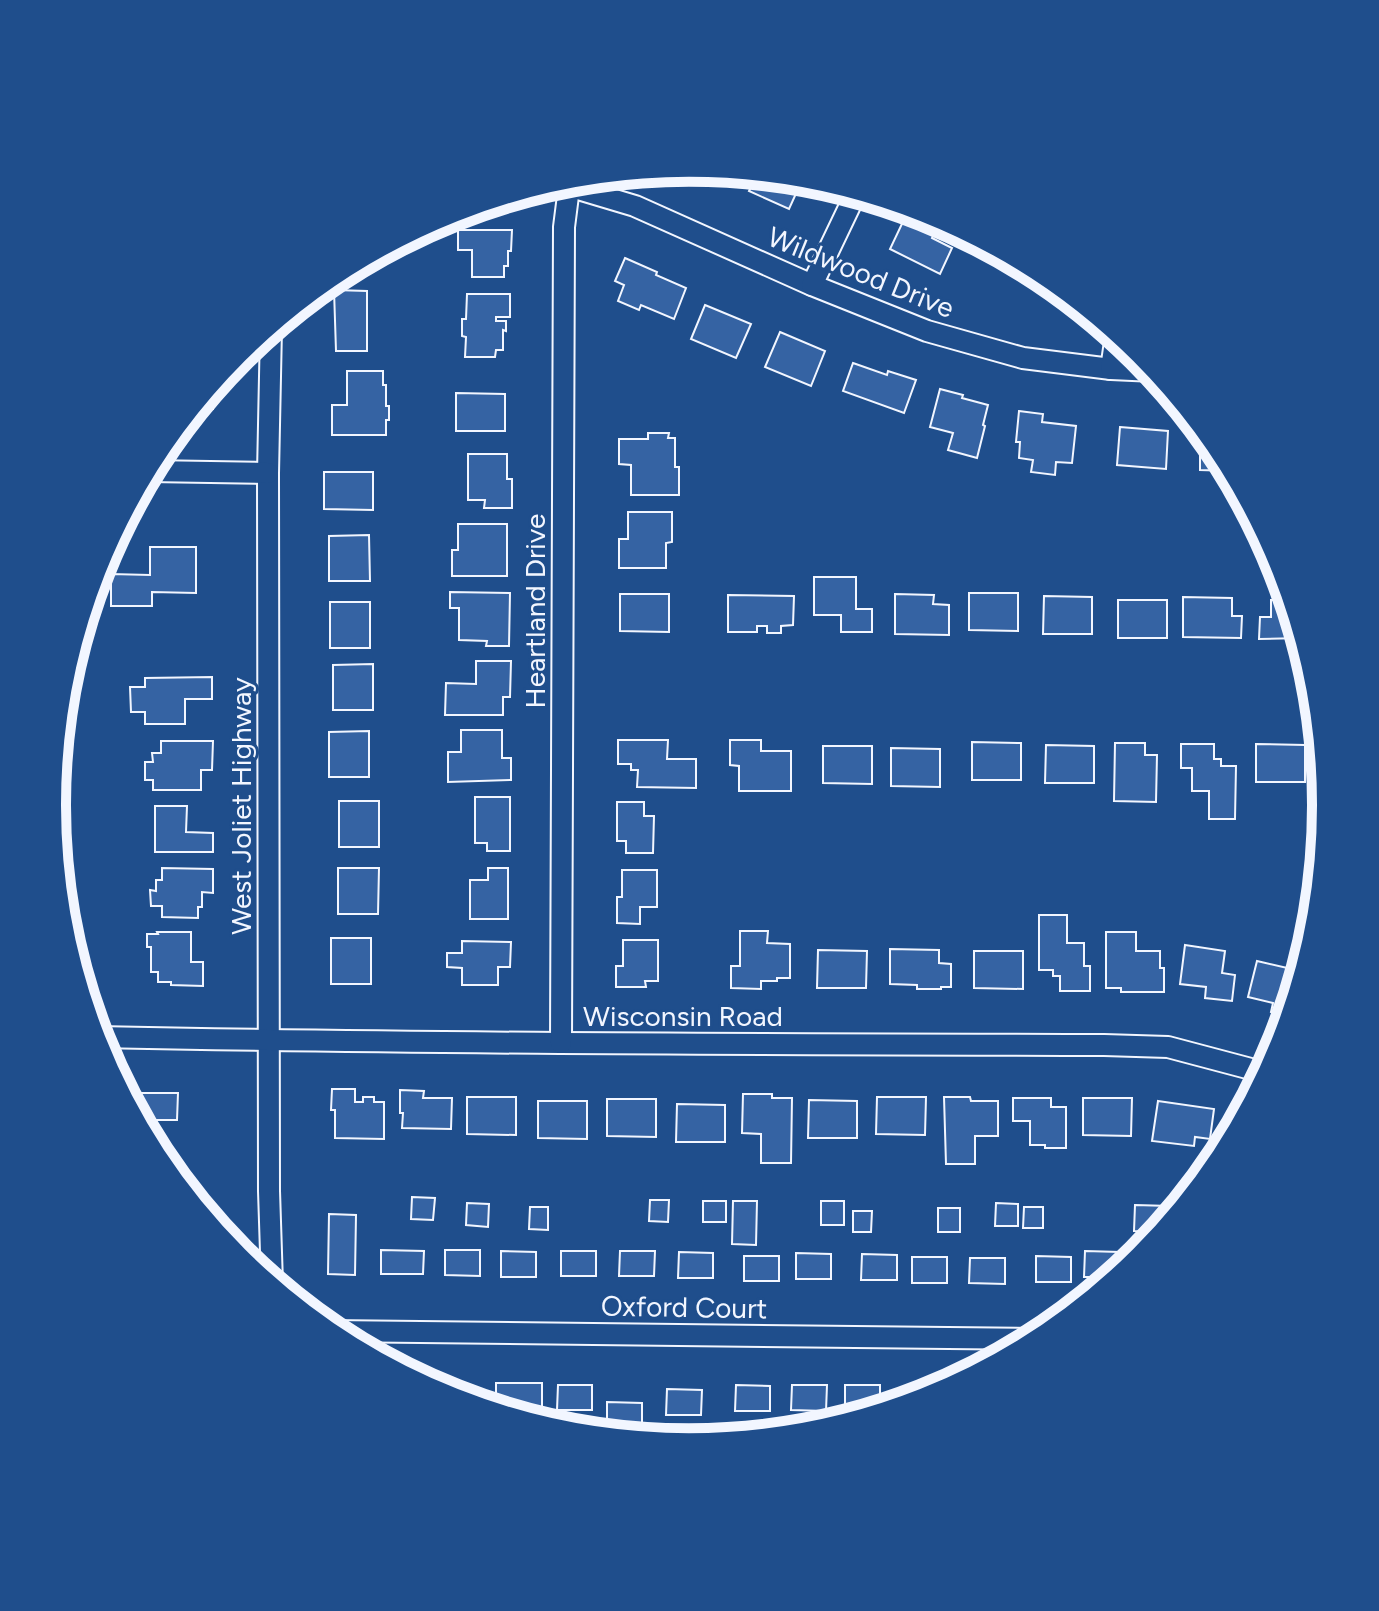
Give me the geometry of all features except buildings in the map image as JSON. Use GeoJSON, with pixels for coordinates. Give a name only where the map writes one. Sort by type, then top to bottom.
{"type":"FeatureCollection","features":[{"type":"Feature","properties":{"kind":"street","name":"Wildwood Drive"},"geometry":{"type":"LineString","coordinates":[[590,190],[635,206],[812,285],[927,331],[1023,358],[1135,370]]}},
{"type":"Feature","properties":{"kind":"street","name":"Heartland Drive"},"geometry":{"type":"LineString","coordinates":[[561,1043],[565,195]]}},
{"type":"Feature","properties":{"kind":"street"},"geometry":{"type":"LineString","coordinates":[[812,285],[851,203]]}},
{"type":"Feature","properties":{"kind":"street","name":"West Joliet Highway"},"geometry":{"type":"LineString","coordinates":[[271,344],[268,473],[272,1268]]}},
{"type":"Feature","properties":{"kind":"street"},"geometry":{"type":"LineString","coordinates":[[1111,369],[1114,349]]}},
{"type":"Feature","properties":{"kind":"street"},"geometry":{"type":"LineString","coordinates":[[164,471],[268,473]]}},
{"type":"Feature","properties":{"kind":"street","name":"Wisconsin Road"},"geometry":{"type":"LineString","coordinates":[[111,1037],[270,1041],[1104,1045],[1168,1047],[1254,1070]]}},
{"type":"Feature","properties":{"kind":"street","name":"Oxford Court"},"geometry":{"type":"LineString","coordinates":[[355,1331],[1011,1339]]}}]}
